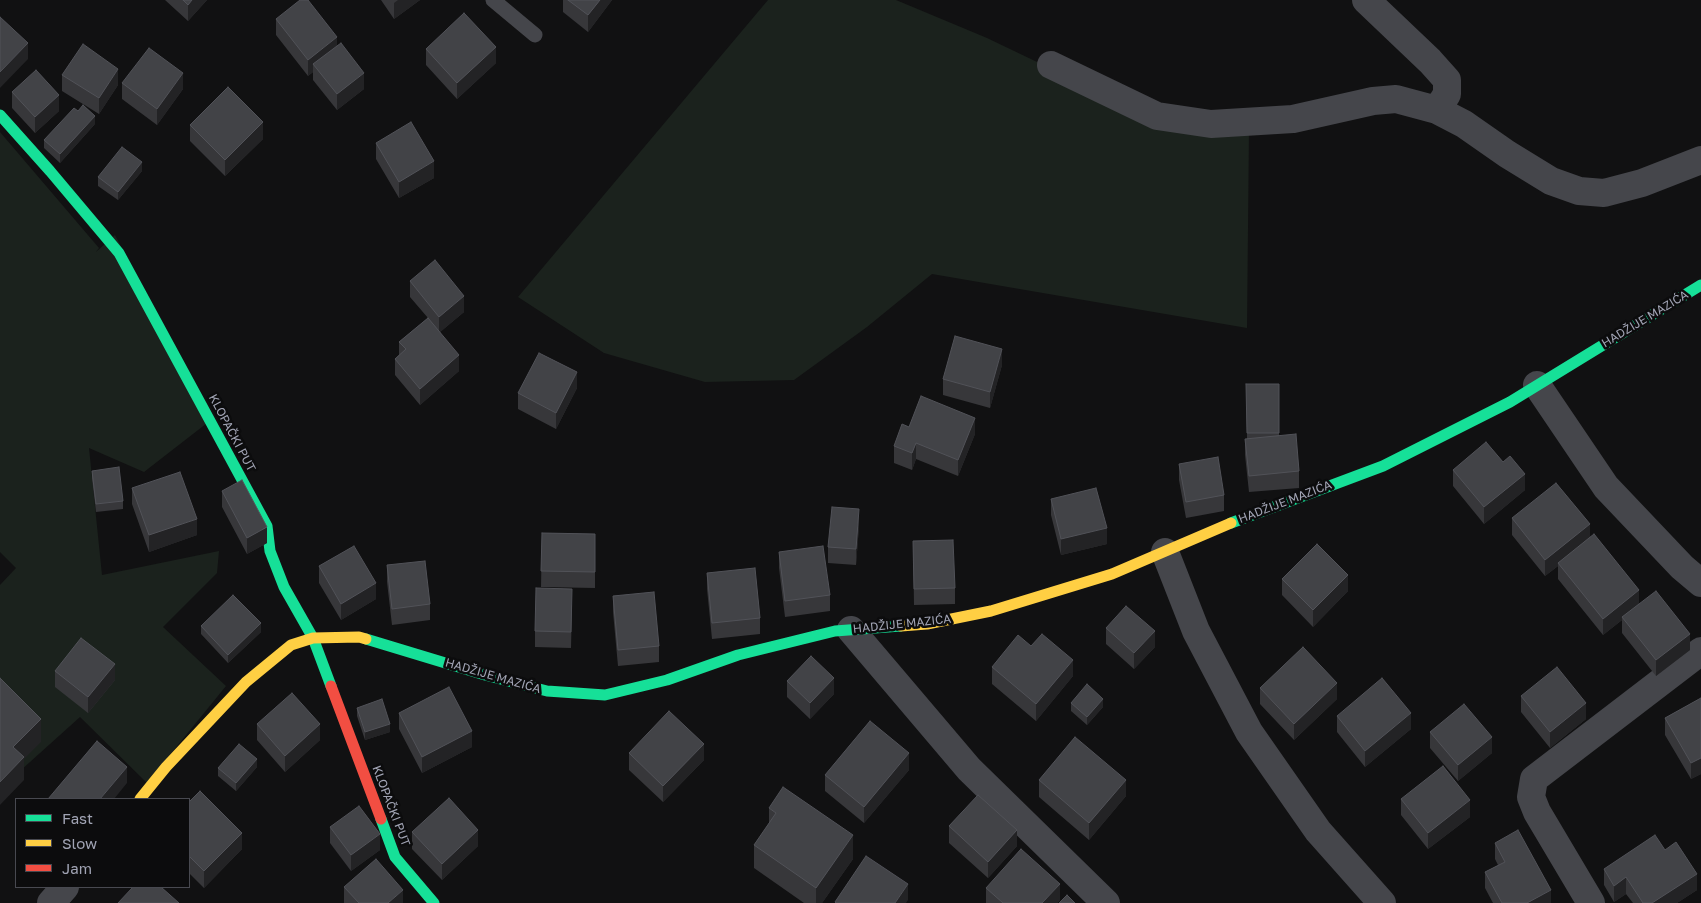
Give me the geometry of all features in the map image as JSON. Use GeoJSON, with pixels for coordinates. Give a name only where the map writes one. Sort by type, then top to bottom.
{"type":"FeatureCollection","features":[{"type":"Feature","properties":{"kind":"street"},"geometry":{"type":"LineString","coordinates":[[1366,0],[1430,61],[1447,80],[1447,94],[1437,110]]}},
{"type":"Feature","properties":{"kind":"street"},"geometry":{"type":"LineString","coordinates":[[1052,65],[1157,116],[1211,124],[1293,119],[1372,101],[1396,99],[1437,110],[1464,124],[1507,154],[1551,181],[1579,191],[1604,193],[1642,183],[1701,160]]}},
{"type":"Feature","properties":{"kind":"street","name":"KLOPAČKI PUT"},"geometry":{"type":"LineString","coordinates":[[0,115],[119,253],[267,526],[270,551],[284,587],[313,638],[395,857],[434,903]]}},
{"type":"Feature","properties":{"kind":"street","name":"HADŽIJE MAZIĆA"},"geometry":{"type":"LineString","coordinates":[[141,798],[166,767],[246,682],[291,645],[313,638],[359,637],[548,692],[605,695],[667,680],[738,655],[835,631],[927,624],[991,612],[1112,574],[1216,528],[1383,466],[1510,402],[1701,285]]}},
{"type":"Feature","properties":{"kind":"street"},"geometry":{"type":"LineString","coordinates":[[1537,385],[1606,487],[1682,567],[1701,583]]}},
{"type":"Feature","properties":{"kind":"street"},"geometry":{"type":"LineString","coordinates":[[1165,552],[1196,631],[1249,732],[1318,831],[1382,903]]}},
{"type":"Feature","properties":{"kind":"street"},"geometry":{"type":"LineString","coordinates":[[851,630],[969,769],[1106,903]]}},
{"type":"Feature","properties":{"kind":"street"},"geometry":{"type":"LineString","coordinates":[[1592,903],[1537,812],[1531,797],[1534,779],[1701,651]]}},
{"type":"Feature","properties":{"kind":"street"},"geometry":{"type":"LineString","coordinates":[[51,903],[64,888]]}},
{"type":"Feature","properties":{"kind":"lane"},"geometry":{"type":"LineString","coordinates":[[494,0],[535,35]]}},
{"type":"Feature","properties":{"kind":"shaded area"},"geometry":{"type":"Polygon","coordinates":[[[768,0],[896,0],[987,38],[1177,129],[1249,129],[1247,328],[932,274],[867,327],[794,380],[705,382],[604,353],[518,297],[768,0]]]}},
{"type":"Feature","properties":{"kind":"shaded area"},"geometry":{"type":"Polygon","coordinates":[[[0,132],[99,248],[96,252],[115,235],[211,420],[144,472],[89,448],[102,575],[219,551],[217,573],[163,627],[226,686],[147,783],[80,717],[0,789],[0,585],[16,568],[0,552],[0,132]]]}},
{"type":"Feature","properties":{"kind":"building"},"geometry":{"type":"Polygon","coordinates":[[[183,0],[192,0],[188,5],[183,0]]]}},
{"type":"Feature","properties":{"kind":"building"},"geometry":{"type":"Polygon","coordinates":[[[300,0],[308,0],[337,37],[308,60],[276,19],[300,0]]]}},
{"type":"Feature","properties":{"kind":"building"},"geometry":{"type":"Polygon","coordinates":[[[568,0],[600,0],[588,15],[568,0]]]}},
{"type":"Feature","properties":{"kind":"building"},"geometry":{"type":"Polygon","coordinates":[[[464,13],[496,47],[457,83],[426,49],[464,13]]]}},
{"type":"Feature","properties":{"kind":"building"},"geometry":{"type":"Polygon","coordinates":[[[0,17],[28,43],[0,72],[0,17]]]}},
{"type":"Feature","properties":{"kind":"building"},"geometry":{"type":"Polygon","coordinates":[[[341,43],[364,73],[337,94],[313,64],[341,43]]]}},
{"type":"Feature","properties":{"kind":"building"},"geometry":{"type":"Polygon","coordinates":[[[83,44],[118,69],[99,98],[62,75],[83,44]]]}},
{"type":"Feature","properties":{"kind":"building"},"geometry":{"type":"Polygon","coordinates":[[[149,48],[183,73],[157,109],[122,83],[149,48]]]}},
{"type":"Feature","properties":{"kind":"building"},"geometry":{"type":"Polygon","coordinates":[[[36,70],[59,95],[35,117],[12,92],[36,70]]]}},
{"type":"Feature","properties":{"kind":"building"},"geometry":{"type":"Polygon","coordinates":[[[228,87],[263,122],[225,160],[190,125],[228,87]]]}},
{"type":"Feature","properties":{"kind":"building"},"geometry":{"type":"Polygon","coordinates":[[[83,105],[95,116],[60,154],[44,140],[74,108],[78,111],[83,105]]]}},
{"type":"Feature","properties":{"kind":"building"},"geometry":{"type":"Polygon","coordinates":[[[411,122],[434,161],[399,182],[376,143],[411,122]]]}},
{"type":"Feature","properties":{"kind":"building"},"geometry":{"type":"Polygon","coordinates":[[[122,147],[142,162],[118,192],[98,177],[122,147]]]}},
{"type":"Feature","properties":{"kind":"building"},"geometry":{"type":"Polygon","coordinates":[[[435,260],[464,296],[439,317],[410,281],[435,260]]]}},
{"type":"Feature","properties":{"kind":"building"},"geometry":{"type":"Polygon","coordinates":[[[428,318],[459,355],[420,389],[395,359],[406,349],[399,342],[428,318]]]}},
{"type":"Feature","properties":{"kind":"building"},"geometry":{"type":"Polygon","coordinates":[[[955,336],[1002,349],[990,392],[943,379],[955,336]]]}},
{"type":"Feature","properties":{"kind":"building"},"geometry":{"type":"Polygon","coordinates":[[[539,353],[577,372],[556,413],[518,393],[539,353]]]}},
{"type":"Feature","properties":{"kind":"building"},"geometry":{"type":"Polygon","coordinates":[[[1246,384],[1279,384],[1279,433],[1247,433],[1246,384]]]}},
{"type":"Feature","properties":{"kind":"building"},"geometry":{"type":"Polygon","coordinates":[[[921,396],[975,418],[958,460],[916,443],[912,453],[894,446],[902,424],[909,427],[921,396]]]}},
{"type":"Feature","properties":{"kind":"building"},"geometry":{"type":"Polygon","coordinates":[[[1296,434],[1299,471],[1249,476],[1245,439],[1296,434]]]}},
{"type":"Feature","properties":{"kind":"building"},"geometry":{"type":"Polygon","coordinates":[[[1486,442],[1503,462],[1510,456],[1525,474],[1484,507],[1453,470],[1486,442]]]}},
{"type":"Feature","properties":{"kind":"building"},"geometry":{"type":"Polygon","coordinates":[[[1218,457],[1224,495],[1186,502],[1179,464],[1218,457]]]}},
{"type":"Feature","properties":{"kind":"building"},"geometry":{"type":"Polygon","coordinates":[[[119,467],[123,501],[96,504],[92,471],[119,467]]]}},
{"type":"Feature","properties":{"kind":"building"},"geometry":{"type":"Polygon","coordinates":[[[180,472],[197,519],[149,535],[132,488],[180,472]]]}},
{"type":"Feature","properties":{"kind":"building"},"geometry":{"type":"Polygon","coordinates":[[[242,480],[267,527],[247,538],[222,491],[242,480]]]}},
{"type":"Feature","properties":{"kind":"building"},"geometry":{"type":"Polygon","coordinates":[[[1556,483],[1590,524],[1545,560],[1512,518],[1556,483]]]}},
{"type":"Feature","properties":{"kind":"building"},"geometry":{"type":"Polygon","coordinates":[[[1096,488],[1107,528],[1061,539],[1051,499],[1096,488]]]}},
{"type":"Feature","properties":{"kind":"building"},"geometry":{"type":"Polygon","coordinates":[[[832,507],[859,509],[856,549],[828,547],[832,507]]]}},
{"type":"Feature","properties":{"kind":"building"},"geometry":{"type":"Polygon","coordinates":[[[542,533],[595,534],[595,572],[541,571],[542,533]]]}},
{"type":"Feature","properties":{"kind":"building"},"geometry":{"type":"Polygon","coordinates":[[[1594,534],[1639,590],[1603,619],[1558,563],[1594,534]]]}},
{"type":"Feature","properties":{"kind":"building"},"geometry":{"type":"Polygon","coordinates":[[[953,540],[955,588],[914,589],[913,541],[953,540]]]}},
{"type":"Feature","properties":{"kind":"building"},"geometry":{"type":"Polygon","coordinates":[[[1317,544],[1348,575],[1313,610],[1282,579],[1317,544]]]}},
{"type":"Feature","properties":{"kind":"building"},"geometry":{"type":"Polygon","coordinates":[[[354,546],[376,583],[341,604],[319,566],[354,546]]]}},
{"type":"Feature","properties":{"kind":"building"},"geometry":{"type":"Polygon","coordinates":[[[823,546],[830,595],[785,601],[779,552],[823,546]]]}},
{"type":"Feature","properties":{"kind":"building"},"geometry":{"type":"Polygon","coordinates":[[[425,561],[430,604],[392,609],[387,565],[425,561]]]}},
{"type":"Feature","properties":{"kind":"building"},"geometry":{"type":"Polygon","coordinates":[[[755,568],[760,618],[712,623],[707,573],[755,568]]]}},
{"type":"Feature","properties":{"kind":"building"},"geometry":{"type":"Polygon","coordinates":[[[536,588],[572,589],[571,632],[535,631],[536,588]]]}},
{"type":"Feature","properties":{"kind":"building"},"geometry":{"type":"Polygon","coordinates":[[[1656,591],[1690,634],[1656,660],[1622,617],[1656,591]]]}},
{"type":"Feature","properties":{"kind":"building"},"geometry":{"type":"Polygon","coordinates":[[[654,592],[659,646],[618,650],[613,596],[654,592]]]}},
{"type":"Feature","properties":{"kind":"building"},"geometry":{"type":"Polygon","coordinates":[[[233,595],[261,623],[228,655],[201,626],[233,595]]]}},
{"type":"Feature","properties":{"kind":"building"},"geometry":{"type":"Polygon","coordinates":[[[1126,606],[1155,631],[1134,653],[1106,628],[1126,606]]]}},
{"type":"Feature","properties":{"kind":"building"},"geometry":{"type":"Polygon","coordinates":[[[1042,634],[1073,660],[1036,704],[992,667],[1018,635],[1031,646],[1042,634]]]}},
{"type":"Feature","properties":{"kind":"building"},"geometry":{"type":"Polygon","coordinates":[[[81,638],[115,664],[88,697],[55,671],[81,638]]]}},
{"type":"Feature","properties":{"kind":"building"},"geometry":{"type":"Polygon","coordinates":[[[1303,647],[1337,683],[1294,724],[1260,688],[1303,647]]]}},
{"type":"Feature","properties":{"kind":"building"},"geometry":{"type":"Polygon","coordinates":[[[811,656],[834,678],[810,703],[787,681],[811,656]]]}},
{"type":"Feature","properties":{"kind":"building"},"geometry":{"type":"Polygon","coordinates":[[[1557,667],[1586,703],[1550,732],[1521,696],[1557,667]]]}},
{"type":"Feature","properties":{"kind":"building"},"geometry":{"type":"Polygon","coordinates":[[[0,678],[41,719],[13,747],[24,757],[0,782],[0,678]]]}},
{"type":"Feature","properties":{"kind":"building"},"geometry":{"type":"Polygon","coordinates":[[[1382,678],[1411,713],[1365,751],[1337,716],[1382,678]]]}},
{"type":"Feature","properties":{"kind":"building"},"geometry":{"type":"Polygon","coordinates":[[[1087,684],[1103,699],[1087,717],[1071,703],[1087,684]]]}},
{"type":"Feature","properties":{"kind":"building"},"geometry":{"type":"Polygon","coordinates":[[[449,687],[472,731],[422,757],[399,713],[449,687]]]}},
{"type":"Feature","properties":{"kind":"building"},"geometry":{"type":"Polygon","coordinates":[[[292,693],[320,724],[285,756],[257,724],[292,693]]]}},
{"type":"Feature","properties":{"kind":"building"},"geometry":{"type":"Polygon","coordinates":[[[1701,698],[1701,758],[1691,763],[1665,718],[1701,698]]]}},
{"type":"Feature","properties":{"kind":"building"},"geometry":{"type":"Polygon","coordinates":[[[382,699],[390,724],[365,732],[357,708],[382,699]]]}},
{"type":"Feature","properties":{"kind":"building"},"geometry":{"type":"Polygon","coordinates":[[[1464,704],[1492,737],[1458,765],[1430,732],[1464,704]]]}},
{"type":"Feature","properties":{"kind":"building"},"geometry":{"type":"Polygon","coordinates":[[[669,711],[704,744],[663,786],[629,753],[669,711]]]}},
{"type":"Feature","properties":{"kind":"building"},"geometry":{"type":"Polygon","coordinates":[[[870,721],[909,753],[864,807],[825,775],[870,721]]]}},
{"type":"Feature","properties":{"kind":"building"},"geometry":{"type":"Polygon","coordinates":[[[1075,737],[1126,780],[1089,823],[1039,780],[1075,737]]]}},
{"type":"Feature","properties":{"kind":"building"},"geometry":{"type":"Polygon","coordinates":[[[97,741],[127,767],[101,798],[49,798],[97,741]]]}},
{"type":"Feature","properties":{"kind":"building"},"geometry":{"type":"Polygon","coordinates":[[[239,744],[257,759],[236,783],[218,768],[239,744]]]}},
{"type":"Feature","properties":{"kind":"building"},"geometry":{"type":"Polygon","coordinates":[[[1443,766],[1470,800],[1428,833],[1401,799],[1443,766]]]}},
{"type":"Feature","properties":{"kind":"building"},"geometry":{"type":"Polygon","coordinates":[[[783,787],[853,835],[816,888],[754,845],[776,813],[769,808],[783,787]]]}},
{"type":"Feature","properties":{"kind":"building"},"geometry":{"type":"Polygon","coordinates":[[[200,791],[242,833],[204,871],[190,857],[190,801],[200,791]]]}},
{"type":"Feature","properties":{"kind":"building"},"geometry":{"type":"Polygon","coordinates":[[[978,795],[1017,830],[988,862],[949,826],[978,795]]]}},
{"type":"Feature","properties":{"kind":"building"},"geometry":{"type":"Polygon","coordinates":[[[449,798],[478,830],[442,864],[412,832],[449,798]]]}},
{"type":"Feature","properties":{"kind":"building"},"geometry":{"type":"Polygon","coordinates":[[[359,806],[380,834],[351,855],[330,827],[359,806]]]}},
{"type":"Feature","properties":{"kind":"building"},"geometry":{"type":"Polygon","coordinates":[[[1518,830],[1551,890],[1527,903],[1502,903],[1485,872],[1505,862],[1495,843],[1518,830]]]}},
{"type":"Feature","properties":{"kind":"building"},"geometry":{"type":"Polygon","coordinates":[[[1655,835],[1665,850],[1676,842],[1697,874],[1652,903],[1643,903],[1626,877],[1614,886],[1604,869],[1655,835]]]}},
{"type":"Feature","properties":{"kind":"building"},"geometry":{"type":"Polygon","coordinates":[[[1021,849],[1060,884],[1042,903],[1003,903],[986,888],[1021,849]]]}},
{"type":"Feature","properties":{"kind":"building"},"geometry":{"type":"Polygon","coordinates":[[[866,856],[908,884],[895,903],[836,903],[835,902],[866,856]]]}},
{"type":"Feature","properties":{"kind":"building"},"geometry":{"type":"Polygon","coordinates":[[[376,859],[403,890],[388,903],[359,903],[344,887],[376,859]]]}},
{"type":"Feature","properties":{"kind":"building"},"geometry":{"type":"Polygon","coordinates":[[[132,888],[162,888],[179,903],[118,903],[132,888]]]}},
{"type":"Feature","properties":{"kind":"building"},"geometry":{"type":"Polygon","coordinates":[[[1067,895],[1075,903],[1059,903],[1067,895]]]}},
{"type":"Feature","properties":{"kind":"traffic: fast"},"geometry":{"type":"LineString","coordinates":[[0,115],[119,253],[267,526],[270,551],[284,587],[313,638],[331,686]]}},
{"type":"Feature","properties":{"kind":"traffic: fast"},"geometry":{"type":"LineString","coordinates":[[1231,523],[1383,466],[1510,402],[1701,285]]}},
{"type":"Feature","properties":{"kind":"traffic: fast"},"geometry":{"type":"LineString","coordinates":[[366,639],[485,675],[547,691],[605,695],[667,680],[738,655],[835,631],[901,626]]}},
{"type":"Feature","properties":{"kind":"traffic: fast"},"geometry":{"type":"LineString","coordinates":[[381,819],[395,857],[434,903]]}},
{"type":"Feature","properties":{"kind":"traffic: slow"},"geometry":{"type":"LineString","coordinates":[[901,626],[927,624],[991,611],[1112,574],[1231,523]]}},
{"type":"Feature","properties":{"kind":"traffic: slow"},"geometry":{"type":"LineString","coordinates":[[141,798],[166,767],[246,682],[291,645],[313,638],[359,637],[366,639]]}},
{"type":"Feature","properties":{"kind":"traffic: jam"},"geometry":{"type":"LineString","coordinates":[[331,686],[381,819]]}}]}
